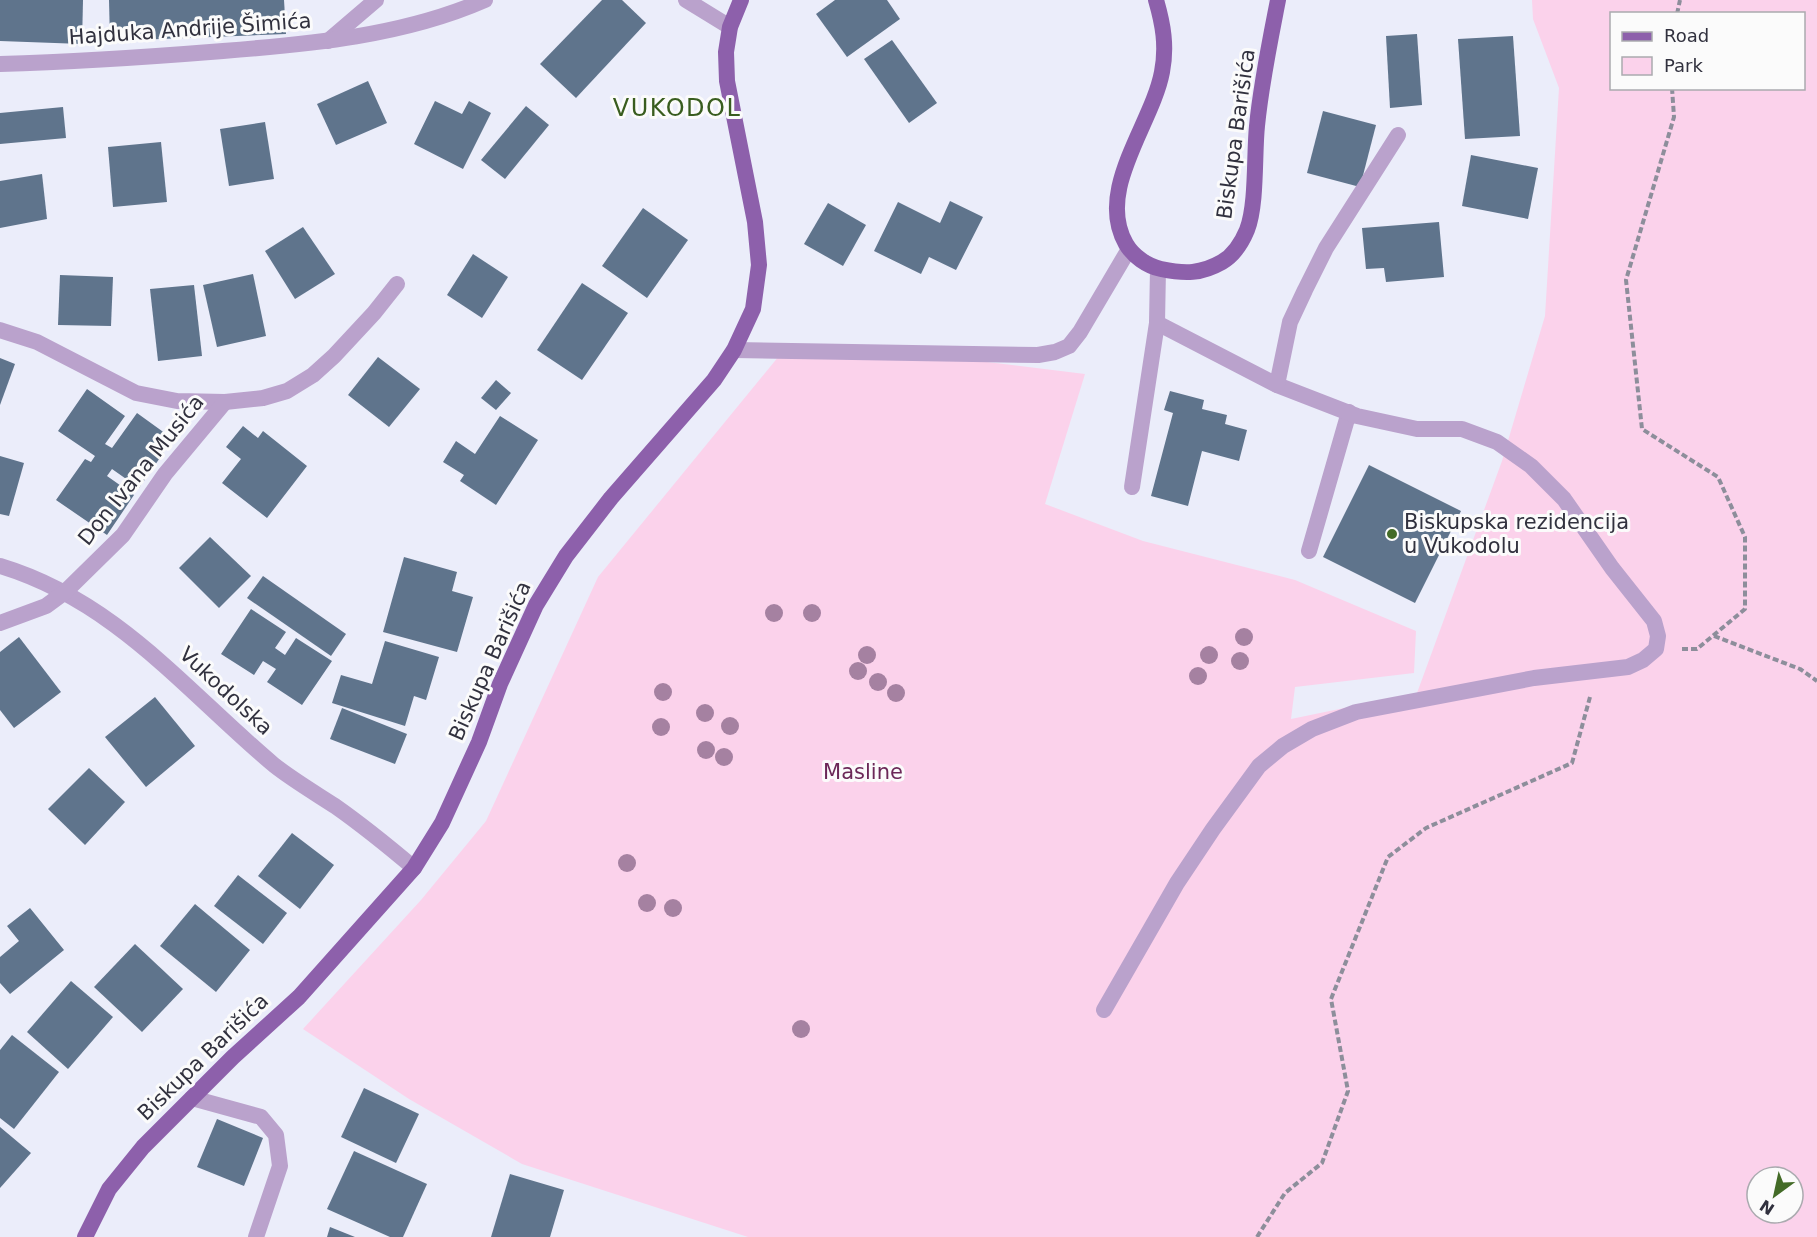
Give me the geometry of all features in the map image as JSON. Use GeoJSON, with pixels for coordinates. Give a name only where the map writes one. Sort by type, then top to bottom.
{"type":"FeatureCollection","features":[{"type":"Feature","properties":{"kind":"main road","name":"Biskupa Barišića"},"geometry":{"type":"LineString","coordinates":[[85,1237],[109,1189],[144,1147],[233,1057],[299,997],[414,868],[442,823],[479,742],[500,684],[536,605],[566,556],[611,498],[714,380],[734,350],[753,309],[759,265],[755,222],[727,81],[726,52],[730,27],[741,0]]}},
{"type":"Feature","properties":{"kind":"main road"},"geometry":{"type":"LineString","coordinates":[[1129,249],[1119,232],[1116,214],[1118,193],[1125,167],[1162,74],[1165,49],[1162,22],[1156,0]]}},
{"type":"Feature","properties":{"kind":"main road","name":"Biskupa Barišića"},"geometry":{"type":"LineString","coordinates":[[1129,249],[1141,260],[1158,269],[1182,273],[1208,270],[1227,259],[1240,244],[1248,228],[1252,204],[1257,123],[1278,0]]}},
{"type":"Feature","properties":{"kind":"street"},"geometry":{"type":"LineString","coordinates":[[328,41],[376,0]]}},
{"type":"Feature","properties":{"kind":"street","name":"Hajduka Andrije Šimića"},"geometry":{"type":"LineString","coordinates":[[0,64],[93,61],[328,41],[410,25],[459,12],[485,0]]}},
{"type":"Feature","properties":{"kind":"street"},"geometry":{"type":"LineString","coordinates":[[686,0],[730,27]]}},
{"type":"Feature","properties":{"kind":"street"},"geometry":{"type":"LineString","coordinates":[[1276,385],[1290,322],[1305,290],[1326,248],[1398,135]]}},
{"type":"Feature","properties":{"kind":"street"},"geometry":{"type":"LineString","coordinates":[[734,350],[1038,355],[1055,352],[1069,346],[1080,332],[1129,249]]}},
{"type":"Feature","properties":{"kind":"street"},"geometry":{"type":"LineString","coordinates":[[1132,487],[1157,323],[1158,269]]}},
{"type":"Feature","properties":{"kind":"street","name":"Don Ivana Musića"},"geometry":{"type":"LineString","coordinates":[[0,330],[37,342],[136,393],[177,401],[225,402],[263,398],[287,391],[313,375],[366,322],[397,284]]}},
{"type":"Feature","properties":{"kind":"street"},"geometry":{"type":"LineString","coordinates":[[1104,1010],[1177,883],[1213,829],[1259,766],[1283,746],[1312,729],[1356,712],[1534,678],[1628,667],[1643,660],[1656,649],[1658,636],[1654,621],[1612,568],[1564,499],[1531,466],[1497,442],[1462,429],[1417,429],[1349,412],[1276,385],[1157,323]]}},
{"type":"Feature","properties":{"kind":"street","name":"Don Ivana Musića"},"geometry":{"type":"LineString","coordinates":[[65,592],[123,535],[165,474],[225,402]]}},
{"type":"Feature","properties":{"kind":"street"},"geometry":{"type":"LineString","coordinates":[[1309,551],[1349,412]]}},
{"type":"Feature","properties":{"kind":"street"},"geometry":{"type":"LineString","coordinates":[[0,566],[28,574],[65,592],[46,606],[0,623]]}},
{"type":"Feature","properties":{"kind":"street","name":"Vukodolska"},"geometry":{"type":"LineString","coordinates":[[65,592],[133,637],[276,767],[378,837],[414,868]]}},
{"type":"Feature","properties":{"kind":"street"},"geometry":{"type":"LineString","coordinates":[[192,1098],[261,1117],[276,1135],[280,1166],[256,1237]]}},
{"type":"Feature","properties":{"kind":"path"},"geometry":{"type":"LineString","coordinates":[[1656,649],[1698,650],[1745,609],[1745,537],[1718,477],[1642,429],[1626,280],[1674,117],[1672,90]]}},
{"type":"Feature","properties":{"kind":"path"},"geometry":{"type":"LineString","coordinates":[[1713,636],[1800,669],[1817,681]]}},
{"type":"Feature","properties":{"kind":"path"},"geometry":{"type":"LineString","coordinates":[[1257,1237],[1285,1192],[1322,1163],[1348,1091],[1331,999],[1388,857],[1426,828],[1572,763],[1597,671]]}},
{"type":"Feature","properties":{"kind":"green space","name":"Masline"},"geometry":{"type":"Polygon","coordinates":[[[1532,0],[1817,0],[1817,1237],[748,1237],[522,1164],[409,1099],[303,1029],[421,900],[486,821],[598,577],[779,356],[913,353],[1085,374],[1045,504],[1143,541],[1295,580],[1416,631],[1414,673],[1295,687],[1291,719],[1417,693],[1502,461],[1545,316],[1559,88],[1533,19],[1532,0]]]}},
{"type":"Feature","properties":{"kind":"building"},"geometry":{"type":"Polygon","coordinates":[[[0,0],[83,0],[82,44],[0,41],[0,0]]]}},
{"type":"Feature","properties":{"kind":"building"},"geometry":{"type":"Polygon","coordinates":[[[109,0],[284,0],[286,34],[110,41],[109,0]]]}},
{"type":"Feature","properties":{"kind":"building"},"geometry":{"type":"Polygon","coordinates":[[[602,0],[622,0],[646,23],[576,98],[540,64],[602,0]]]}},
{"type":"Feature","properties":{"kind":"building"},"geometry":{"type":"Polygon","coordinates":[[[835,0],[887,0],[900,19],[847,57],[816,14],[835,0]]]}},
{"type":"Feature","properties":{"kind":"building"},"geometry":{"type":"Polygon","coordinates":[[[1417,34],[1422,105],[1390,108],[1386,36],[1417,34]]]}},
{"type":"Feature","properties":{"kind":"building"},"geometry":{"type":"Polygon","coordinates":[[[1513,36],[1520,136],[1465,139],[1458,39],[1513,36]]]}},
{"type":"Feature","properties":{"kind":"building"},"geometry":{"type":"Polygon","coordinates":[[[892,40],[937,103],[909,123],[864,59],[892,40]]]}},
{"type":"Feature","properties":{"kind":"building"},"geometry":{"type":"Polygon","coordinates":[[[368,81],[387,123],[336,145],[317,104],[368,81]]]}},
{"type":"Feature","properties":{"kind":"building"},"geometry":{"type":"Polygon","coordinates":[[[435,101],[462,114],[469,101],[491,113],[463,169],[414,144],[435,101]]]}},
{"type":"Feature","properties":{"kind":"building"},"geometry":{"type":"Polygon","coordinates":[[[526,106],[549,125],[505,179],[481,160],[526,106]]]}},
{"type":"Feature","properties":{"kind":"building"},"geometry":{"type":"Polygon","coordinates":[[[63,107],[66,138],[0,144],[0,113],[63,107]]]}},
{"type":"Feature","properties":{"kind":"building"},"geometry":{"type":"Polygon","coordinates":[[[1323,111],[1376,125],[1360,187],[1307,173],[1323,111]]]}},
{"type":"Feature","properties":{"kind":"building"},"geometry":{"type":"Polygon","coordinates":[[[265,122],[274,179],[229,186],[220,129],[265,122]]]}},
{"type":"Feature","properties":{"kind":"building"},"geometry":{"type":"Polygon","coordinates":[[[161,142],[167,202],[113,207],[108,147],[161,142]]]}},
{"type":"Feature","properties":{"kind":"building"},"geometry":{"type":"Polygon","coordinates":[[[1471,155],[1538,168],[1528,219],[1462,206],[1471,155]]]}},
{"type":"Feature","properties":{"kind":"building"},"geometry":{"type":"Polygon","coordinates":[[[42,174],[47,219],[0,228],[0,181],[42,174]]]}},
{"type":"Feature","properties":{"kind":"building"},"geometry":{"type":"Polygon","coordinates":[[[950,201],[983,217],[956,270],[929,257],[921,274],[874,251],[898,202],[940,223],[950,201]]]}},
{"type":"Feature","properties":{"kind":"building"},"geometry":{"type":"Polygon","coordinates":[[[828,203],[866,225],[843,266],[804,244],[828,203]]]}},
{"type":"Feature","properties":{"kind":"building"},"geometry":{"type":"Polygon","coordinates":[[[643,208],[688,240],[647,298],[602,266],[643,208]]]}},
{"type":"Feature","properties":{"kind":"building"},"geometry":{"type":"Polygon","coordinates":[[[1439,222],[1444,277],[1386,282],[1384,268],[1366,269],[1362,228],[1439,222]]]}},
{"type":"Feature","properties":{"kind":"building"},"geometry":{"type":"Polygon","coordinates":[[[303,227],[335,274],[295,299],[265,251],[303,227]]]}},
{"type":"Feature","properties":{"kind":"building"},"geometry":{"type":"Polygon","coordinates":[[[473,254],[508,277],[482,318],[447,295],[473,254]]]}},
{"type":"Feature","properties":{"kind":"building"},"geometry":{"type":"Polygon","coordinates":[[[253,274],[266,336],[217,347],[203,285],[253,274]]]}},
{"type":"Feature","properties":{"kind":"building"},"geometry":{"type":"Polygon","coordinates":[[[60,275],[113,277],[111,326],[58,325],[60,275]]]}},
{"type":"Feature","properties":{"kind":"building"},"geometry":{"type":"Polygon","coordinates":[[[582,283],[628,313],[582,380],[537,350],[582,283]]]}},
{"type":"Feature","properties":{"kind":"building"},"geometry":{"type":"Polygon","coordinates":[[[194,285],[202,356],[158,361],[150,289],[194,285]]]}},
{"type":"Feature","properties":{"kind":"building"},"geometry":{"type":"Polygon","coordinates":[[[378,357],[420,389],[389,427],[348,395],[378,357]]]}},
{"type":"Feature","properties":{"kind":"building"},"geometry":{"type":"Polygon","coordinates":[[[0,358],[15,364],[0,405],[0,358]]]}},
{"type":"Feature","properties":{"kind":"building"},"geometry":{"type":"Polygon","coordinates":[[[496,380],[511,393],[496,410],[481,398],[496,380]]]}},
{"type":"Feature","properties":{"kind":"building"},"geometry":{"type":"Polygon","coordinates":[[[87,389],[125,416],[105,444],[112,448],[137,413],[173,439],[139,488],[112,469],[107,476],[134,495],[107,535],[56,500],[85,459],[91,462],[95,456],[58,431],[87,389]]]}},
{"type":"Feature","properties":{"kind":"building"},"geometry":{"type":"Polygon","coordinates":[[[1170,391],[1204,400],[1202,409],[1227,415],[1225,424],[1247,430],[1239,461],[1202,451],[1188,506],[1151,496],[1173,413],[1164,410],[1170,391]]]}},
{"type":"Feature","properties":{"kind":"building"},"geometry":{"type":"Polygon","coordinates":[[[500,416],[538,440],[496,505],[460,481],[464,475],[443,462],[456,441],[475,454],[500,416]]]}},
{"type":"Feature","properties":{"kind":"building"},"geometry":{"type":"Polygon","coordinates":[[[243,426],[258,438],[263,431],[307,466],[267,518],[222,483],[241,459],[226,447],[243,426]]]}},
{"type":"Feature","properties":{"kind":"building"},"geometry":{"type":"Polygon","coordinates":[[[0,456],[24,463],[9,516],[0,514],[0,456]]]}},
{"type":"Feature","properties":{"kind":"building","name":"Biskupska rezidencija u Vukodolu"},"geometry":{"type":"Polygon","coordinates":[[[1369,465],[1461,511],[1415,603],[1323,557],[1369,465]]]}},
{"type":"Feature","properties":{"kind":"building"},"geometry":{"type":"Polygon","coordinates":[[[210,537],[251,576],[219,608],[179,568],[210,537]]]}},
{"type":"Feature","properties":{"kind":"building"},"geometry":{"type":"Polygon","coordinates":[[[404,557],[457,572],[452,591],[473,597],[457,652],[383,632],[404,557]]]}},
{"type":"Feature","properties":{"kind":"building"},"geometry":{"type":"Polygon","coordinates":[[[263,576],[346,634],[331,656],[247,598],[263,576]]]}},
{"type":"Feature","properties":{"kind":"building"},"geometry":{"type":"Polygon","coordinates":[[[251,609],[286,632],[275,648],[285,655],[296,638],[332,661],[302,705],[267,682],[276,669],[263,661],[254,675],[221,654],[251,609]]]}},
{"type":"Feature","properties":{"kind":"building"},"geometry":{"type":"Polygon","coordinates":[[[19,637],[61,692],[14,728],[0,710],[0,652],[19,637]]]}},
{"type":"Feature","properties":{"kind":"building"},"geometry":{"type":"Polygon","coordinates":[[[385,641],[439,657],[426,700],[414,696],[405,726],[332,703],[341,675],[372,684],[385,641]]]}},
{"type":"Feature","properties":{"kind":"building"},"geometry":{"type":"Polygon","coordinates":[[[155,697],[195,746],[146,787],[105,737],[155,697]]]}},
{"type":"Feature","properties":{"kind":"building"},"geometry":{"type":"Polygon","coordinates":[[[342,708],[407,734],[395,764],[330,739],[342,708]]]}},
{"type":"Feature","properties":{"kind":"building"},"geometry":{"type":"Polygon","coordinates":[[[89,768],[125,802],[85,845],[48,809],[89,768]]]}},
{"type":"Feature","properties":{"kind":"building"},"geometry":{"type":"Polygon","coordinates":[[[292,833],[334,865],[300,909],[258,876],[292,833]]]}},
{"type":"Feature","properties":{"kind":"building"},"geometry":{"type":"Polygon","coordinates":[[[238,875],[287,913],[263,944],[214,906],[238,875]]]}},
{"type":"Feature","properties":{"kind":"building"},"geometry":{"type":"Polygon","coordinates":[[[195,904],[250,950],[216,992],[160,946],[195,904]]]}},
{"type":"Feature","properties":{"kind":"building"},"geometry":{"type":"Polygon","coordinates":[[[30,908],[64,950],[10,994],[0,983],[0,957],[19,941],[7,926],[30,908]]]}},
{"type":"Feature","properties":{"kind":"building"},"geometry":{"type":"Polygon","coordinates":[[[135,944],[183,989],[142,1032],[94,987],[135,944]]]}},
{"type":"Feature","properties":{"kind":"building"},"geometry":{"type":"Polygon","coordinates":[[[71,981],[113,1017],[68,1069],[27,1032],[71,981]]]}},
{"type":"Feature","properties":{"kind":"building"},"geometry":{"type":"Polygon","coordinates":[[[12,1035],[59,1072],[14,1129],[0,1118],[0,1050],[12,1035]]]}},
{"type":"Feature","properties":{"kind":"building"},"geometry":{"type":"Polygon","coordinates":[[[364,1088],[419,1114],[396,1163],[341,1137],[364,1088]]]}},
{"type":"Feature","properties":{"kind":"building"},"geometry":{"type":"Polygon","coordinates":[[[217,1119],[263,1138],[244,1186],[197,1167],[217,1119]]]}},
{"type":"Feature","properties":{"kind":"building"},"geometry":{"type":"Polygon","coordinates":[[[0,1127],[31,1153],[0,1188],[0,1127]]]}},
{"type":"Feature","properties":{"kind":"building"},"geometry":{"type":"Polygon","coordinates":[[[354,1151],[427,1184],[403,1237],[390,1237],[327,1209],[354,1151]]]}},
{"type":"Feature","properties":{"kind":"building"},"geometry":{"type":"Polygon","coordinates":[[[510,1174],[564,1190],[550,1237],[491,1237],[510,1174]]]}},
{"type":"Feature","properties":{"kind":"building"},"geometry":{"type":"Polygon","coordinates":[[[330,1227],[355,1237],[327,1237],[330,1227]]]}},
{"type":"Feature","properties":{"kind":"place","name":"Biskupska rezidencija u Vukodolu"},"geometry":{"type":"Point","coordinates":[1392,534]}},
{"type":"Feature","properties":{"kind":"district","name":"VUKODOL"},"geometry":{"type":"Point","coordinates":[677,108]}}]}
